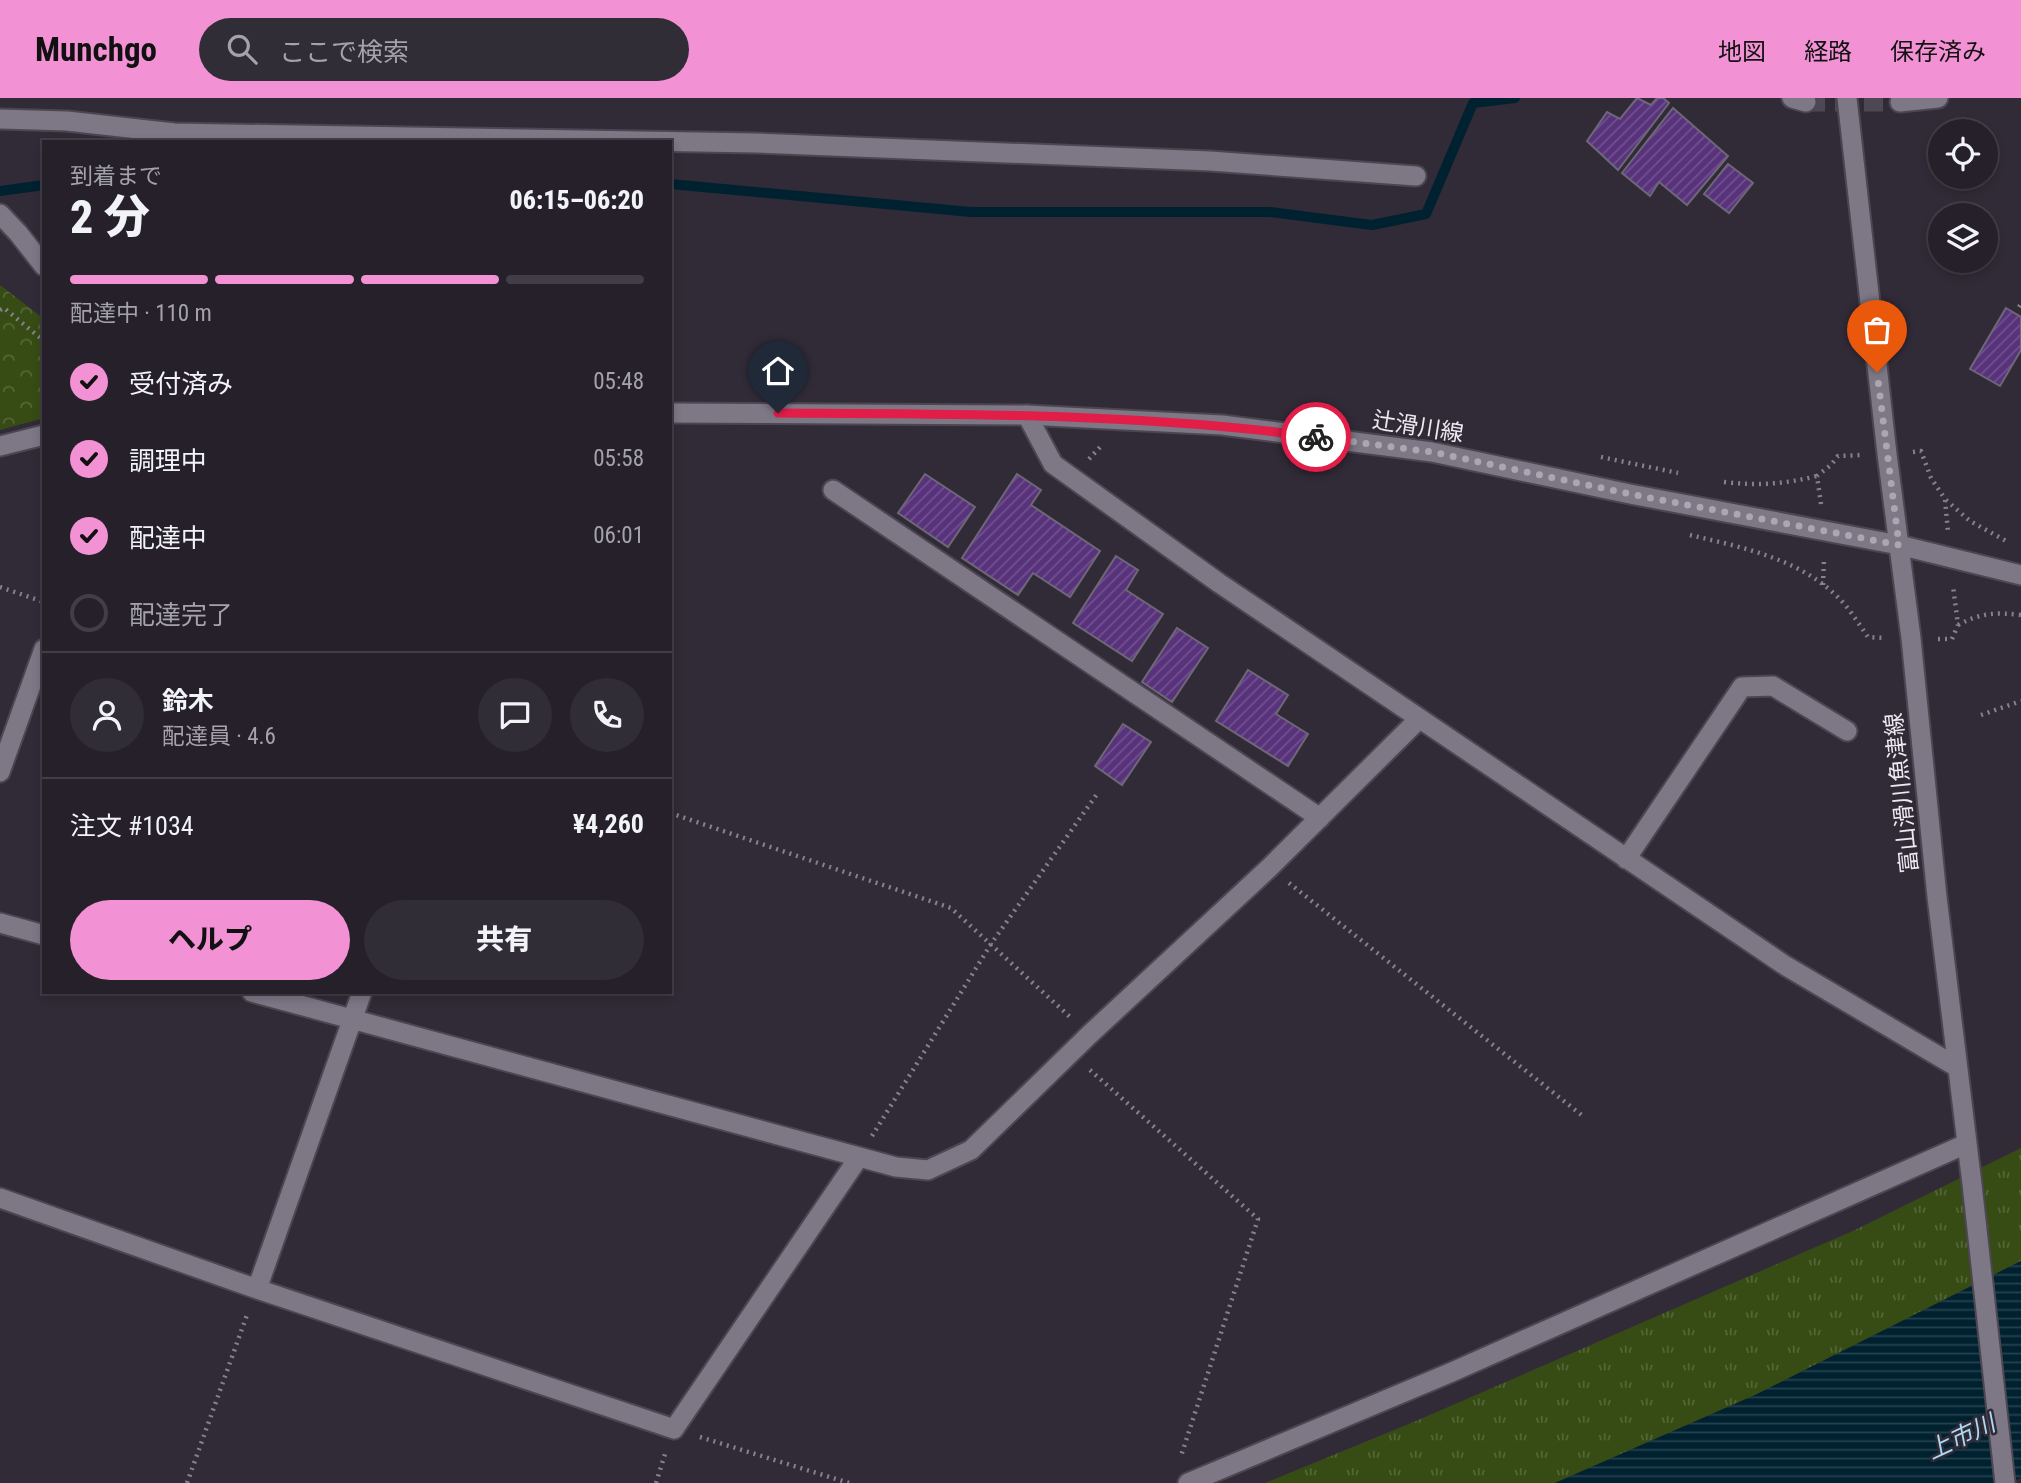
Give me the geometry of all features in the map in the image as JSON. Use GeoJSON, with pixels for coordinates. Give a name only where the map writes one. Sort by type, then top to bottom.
{"type":"FeatureCollection","features":[{"type":"Feature","properties":{"kind":"street","name":"富山滑川魚津線"},"geometry":{"type":"LineString","coordinates":[[1847,98],[1887,454],[1911,638],[2005,1483]]}},
{"type":"Feature","properties":{"kind":"street"},"geometry":{"type":"LineString","coordinates":[[1900,102],[1938,98]]}},
{"type":"Feature","properties":{"kind":"street"},"geometry":{"type":"LineString","coordinates":[[0,118],[66,121],[174,133],[627,140]]}},
{"type":"Feature","properties":{"kind":"street"},"geometry":{"type":"LineString","coordinates":[[672,141],[1210,161],[1416,176]]}},
{"type":"Feature","properties":{"kind":"street"},"geometry":{"type":"LineString","coordinates":[[0,214],[42,263]]}},
{"type":"Feature","properties":{"kind":"street","name":"辻滑川線"},"geometry":{"type":"LineString","coordinates":[[672,413],[1027,415],[1223,425],[1432,452],[1630,494],[1899,545],[2021,575]]}},
{"type":"Feature","properties":{"kind":"street"},"geometry":{"type":"LineString","coordinates":[[1027,415],[1053,464],[1219,583],[1786,966],[1957,1067]]}},
{"type":"Feature","properties":{"kind":"street"},"geometry":{"type":"LineString","coordinates":[[0,446],[42,436]]}},
{"type":"Feature","properties":{"kind":"street"},"geometry":{"type":"LineString","coordinates":[[833,490],[1320,818]]}},
{"type":"Feature","properties":{"kind":"street"},"geometry":{"type":"LineString","coordinates":[[0,772],[42,655]]}},
{"type":"Feature","properties":{"kind":"street"},"geometry":{"type":"LineString","coordinates":[[1626,859],[1742,687],[1773,686],[1847,731]]}},
{"type":"Feature","properties":{"kind":"street"},"geometry":{"type":"LineString","coordinates":[[259,994],[896,1167],[928,1170],[971,1150],[1089,1035],[1269,868],[1419,719]]}},
{"type":"Feature","properties":{"kind":"street"},"geometry":{"type":"LineString","coordinates":[[0,923],[42,934]]}},
{"type":"Feature","properties":{"kind":"street"},"geometry":{"type":"LineString","coordinates":[[257,1289],[361,994]]}},
{"type":"Feature","properties":{"kind":"street"},"geometry":{"type":"LineString","coordinates":[[1189,1482],[1452,1372],[1966,1144]]}},
{"type":"Feature","properties":{"kind":"street"},"geometry":{"type":"LineString","coordinates":[[0,1198],[257,1289],[674,1429],[859,1157]]}},
{"type":"Feature","properties":{"kind":"path"},"geometry":{"type":"LineString","coordinates":[[0,310],[4,308],[42,339]]}},
{"type":"Feature","properties":{"kind":"path"},"geometry":{"type":"LineString","coordinates":[[1086,469],[1090,457],[1104,444]]}},
{"type":"Feature","properties":{"kind":"path"},"geometry":{"type":"LineString","coordinates":[[1945,499],[1970,522],[2015,546]]}},
{"type":"Feature","properties":{"kind":"path"},"geometry":{"type":"LineString","coordinates":[[1683,534],[1776,557],[1799,568],[1822,585]]}},
{"type":"Feature","properties":{"kind":"path"},"geometry":{"type":"LineString","coordinates":[[0,587],[42,601]]}},
{"type":"Feature","properties":{"kind":"path"},"geometry":{"type":"LineString","coordinates":[[1958,625],[1976,615],[1998,612],[2021,615]]}},
{"type":"Feature","properties":{"kind":"path"},"geometry":{"type":"LineString","coordinates":[[1981,715],[2021,701]]}},
{"type":"Feature","properties":{"kind":"path"},"geometry":{"type":"LineString","coordinates":[[859,1157],[991,944],[1097,794]]}},
{"type":"Feature","properties":{"kind":"path"},"geometry":{"type":"LineString","coordinates":[[672,814],[951,908],[1089,1035]]}},
{"type":"Feature","properties":{"kind":"path"},"geometry":{"type":"LineString","coordinates":[[1269,868],[1584,1117]]}},
{"type":"Feature","properties":{"kind":"path"},"geometry":{"type":"LineString","coordinates":[[1071,1053],[1258,1219],[1181,1457],[1189,1482]]}},
{"type":"Feature","properties":{"kind":"path"},"geometry":{"type":"LineString","coordinates":[[187,1483],[257,1289]]}},
{"type":"Feature","properties":{"kind":"path"},"geometry":{"type":"LineString","coordinates":[[656,1483],[674,1429],[849,1483]]}},
{"type":"Feature","properties":{"kind":"green space"},"geometry":{"type":"Polygon","coordinates":[[[0,285],[42,317],[42,419],[0,430],[0,285]]]}},
{"type":"Feature","properties":{"kind":"green space"},"geometry":{"type":"Polygon","coordinates":[[[2021,1148],[2021,1261],[1755,1395],[1555,1483],[1265,1483],[1416,1421],[1855,1230],[2021,1148]]]}},
{"type":"Feature","properties":{"kind":"water","name":"上市川"},"geometry":{"type":"Polygon","coordinates":[[[2021,1261],[2021,1478],[2009,1483],[1555,1483],[1755,1395],[2021,1261]]]}},
{"type":"Feature","properties":{"kind":"building"},"geometry":{"type":"Polygon","coordinates":[[[1637,98],[1651,105],[1657,98],[1663,98],[1669,103],[1618,170],[1587,141],[1607,112],[1620,119],[1637,98]]]}},
{"type":"Feature","properties":{"kind":"building"},"geometry":{"type":"Polygon","coordinates":[[[1673,108],[1728,156],[1687,205],[1659,182],[1650,196],[1622,173],[1673,108]]]}},
{"type":"Feature","properties":{"kind":"building"},"geometry":{"type":"Polygon","coordinates":[[[1728,164],[1753,183],[1729,213],[1704,194],[1728,164]]]}},
{"type":"Feature","properties":{"kind":"building"},"geometry":{"type":"Polygon","coordinates":[[[2006,308],[2021,317],[2021,350],[2000,386],[1970,369],[2006,308]]]}},
{"type":"Feature","properties":{"kind":"building"},"geometry":{"type":"Polygon","coordinates":[[[925,474],[975,507],[948,547],[898,513],[925,474]]]}},
{"type":"Feature","properties":{"kind":"building"},"geometry":{"type":"Polygon","coordinates":[[[1017,474],[1041,490],[1031,505],[1100,551],[1070,597],[1033,573],[1018,595],[962,558],[1017,474]]]}},
{"type":"Feature","properties":{"kind":"building"},"geometry":{"type":"Polygon","coordinates":[[[1116,556],[1138,570],[1126,590],[1163,614],[1132,661],[1073,623],[1116,556]]]}},
{"type":"Feature","properties":{"kind":"building"},"geometry":{"type":"Polygon","coordinates":[[[1177,628],[1208,648],[1172,702],[1142,682],[1177,628]]]}},
{"type":"Feature","properties":{"kind":"building"},"geometry":{"type":"Polygon","coordinates":[[[1248,670],[1288,695],[1276,714],[1308,734],[1288,766],[1216,721],[1248,670]]]}},
{"type":"Feature","properties":{"kind":"building"},"geometry":{"type":"Polygon","coordinates":[[[1123,724],[1151,742],[1122,785],[1095,766],[1123,724]]]}},
{"type":"Feature","properties":{"kind":"waterway"},"geometry":{"type":"LineString","coordinates":[[672,184],[971,212],[1270,212],[1372,225],[1426,214],[1473,103],[1515,98]]}},
{"type":"Feature","properties":{"kind":"waterway"},"geometry":{"type":"LineString","coordinates":[[0,191],[42,185]]}},
{"type":"Feature","properties":{"kind":"tunnel"},"geometry":{"type":"LineString","coordinates":[[1806,102],[1900,102]]}},
{"type":"Feature","properties":{"kind":"way so far"},"geometry":{"type":"LineString","coordinates":[[1316,437],[1432,452],[1630,494],[1899,545],[1877,372]]}},
{"type":"Feature","properties":{"kind":"route"},"geometry":{"type":"LineString","coordinates":[[778,413],[1027,415],[1223,425],[1316,437]]}}]}
